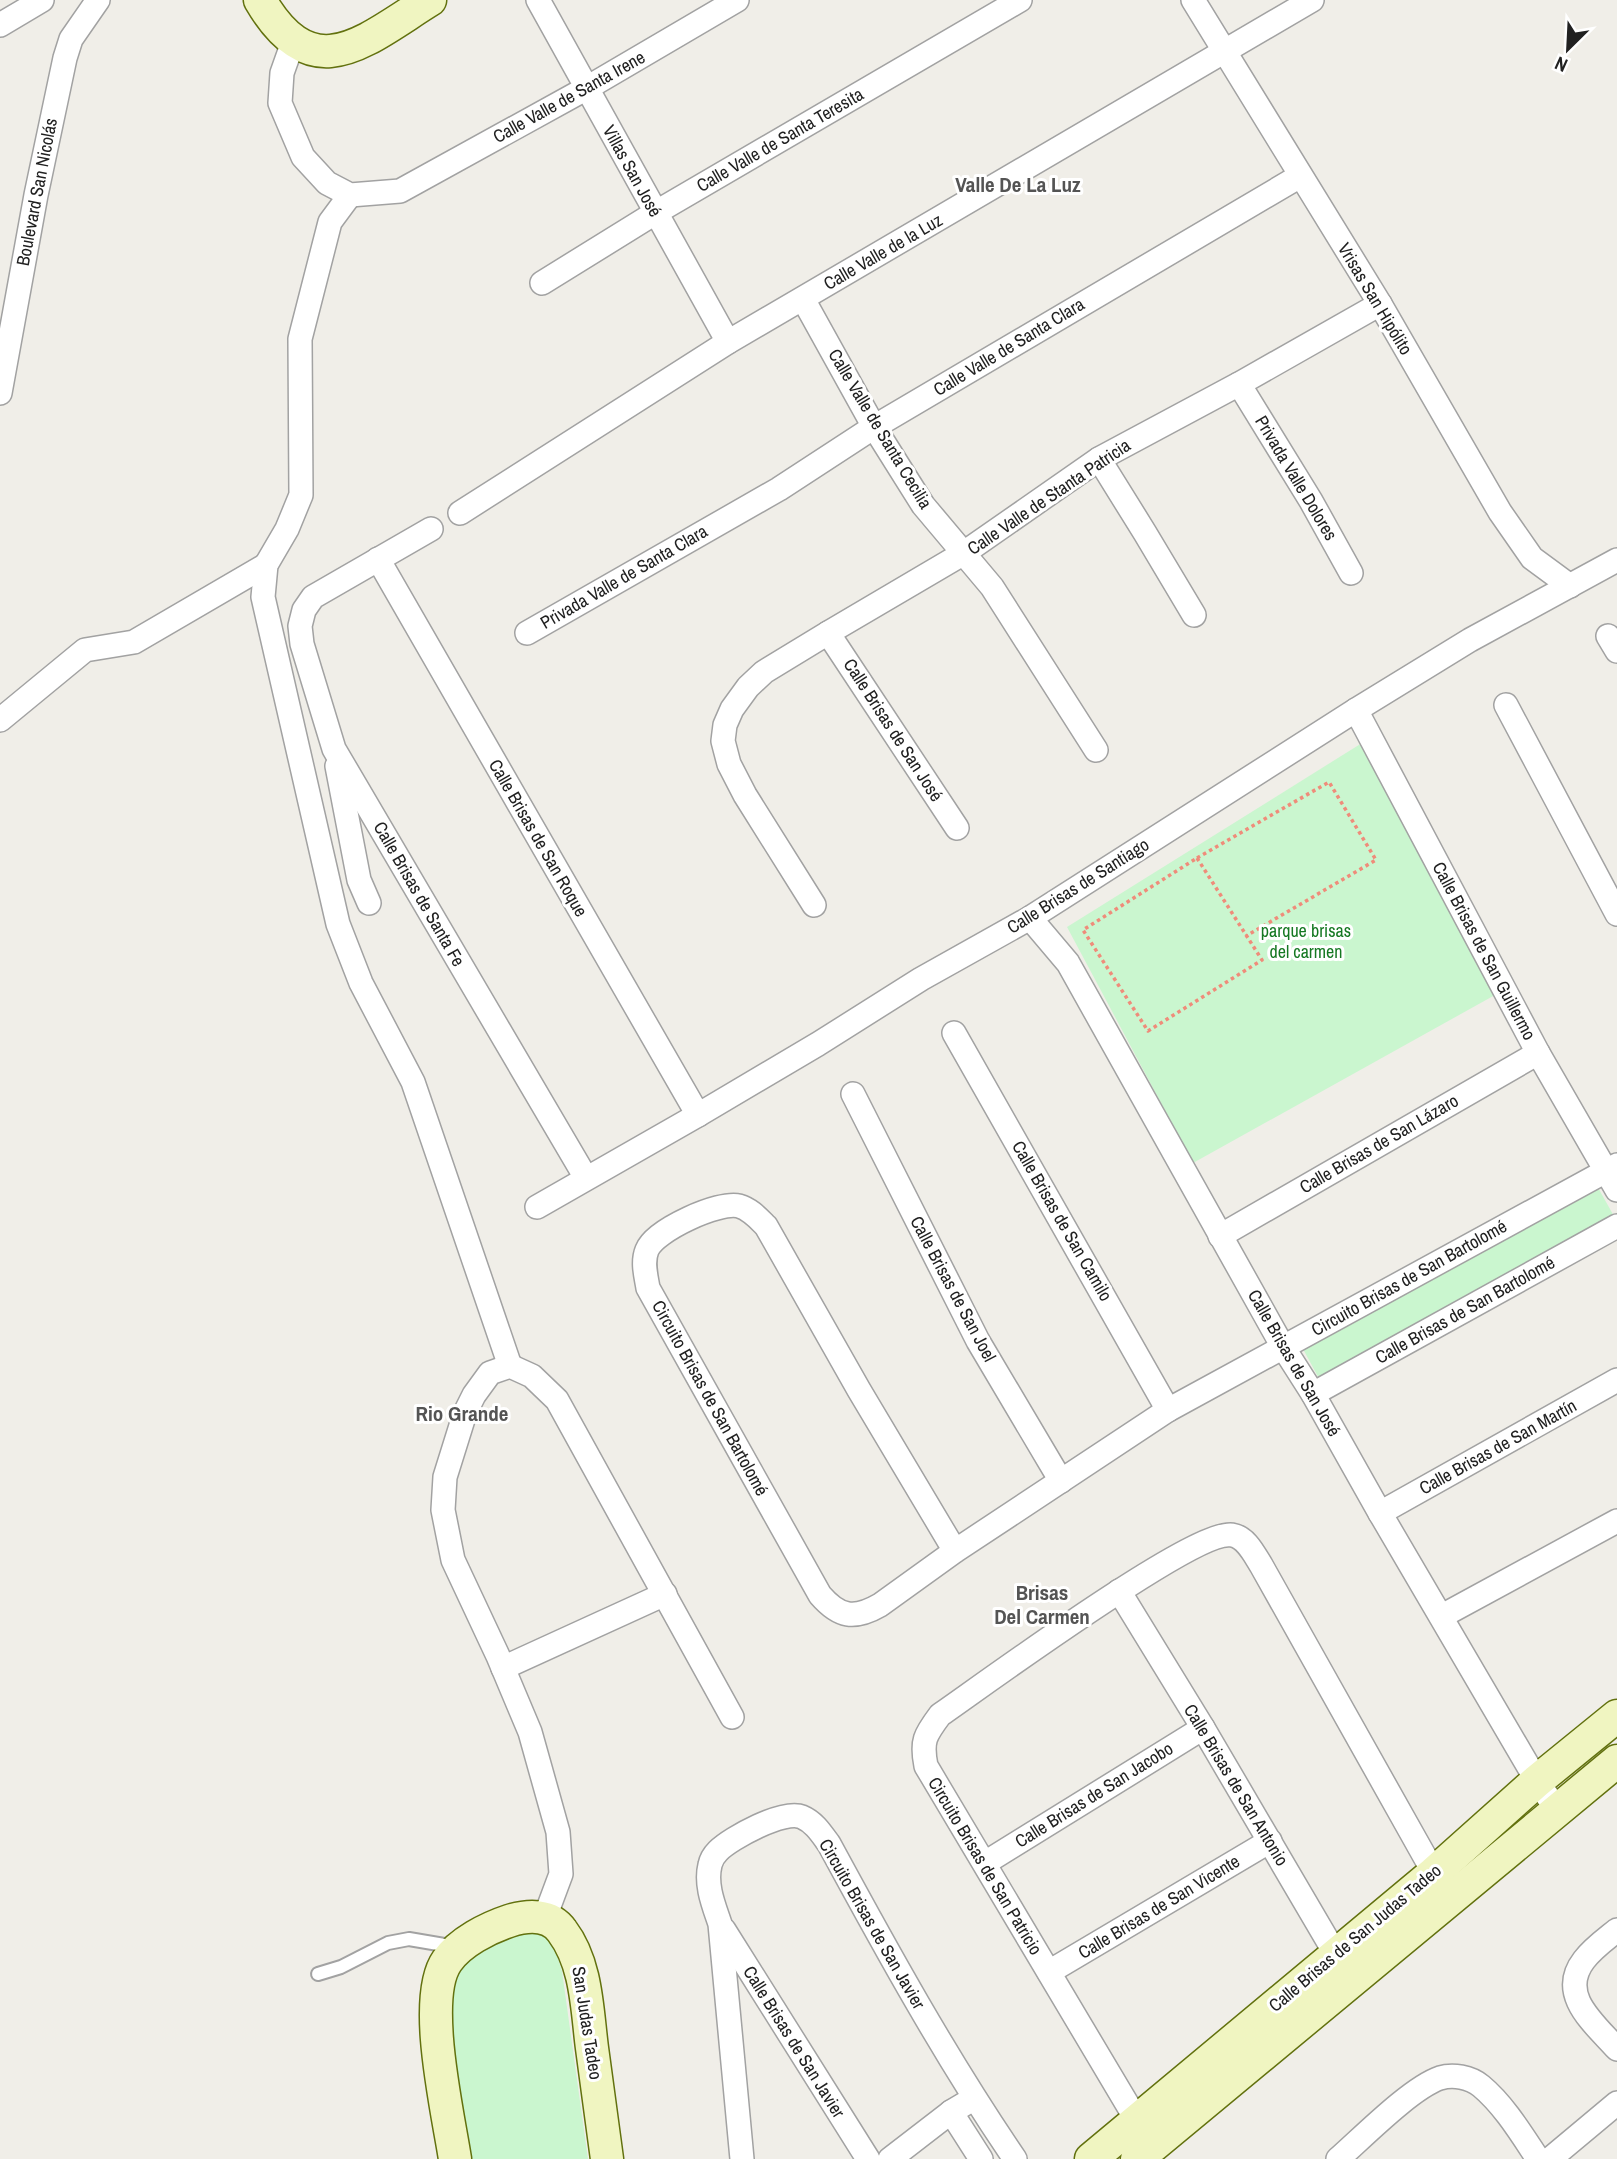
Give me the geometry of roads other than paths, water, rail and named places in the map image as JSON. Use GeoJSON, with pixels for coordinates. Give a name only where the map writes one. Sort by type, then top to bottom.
{"type":"FeatureCollection","features":[{"type":"Feature","properties":{"kind":"street"},"geometry":{"type":"LineString","coordinates":[[0,26],[42,0]]}},
{"type":"Feature","properties":{"kind":"street","name":"Boulevard San Nicolás"},"geometry":{"type":"LineString","coordinates":[[0,393],[36,195],[65,58],[71,38],[98,0]]}},
{"type":"Feature","properties":{"kind":"street"},"geometry":{"type":"LineString","coordinates":[[260,0],[271,20],[293,41],[314,51],[332,52],[349,49],[430,0]]}},
{"type":"Feature","properties":{"kind":"street","name":"Villas San José"},"geometry":{"type":"LineString","coordinates":[[538,0],[728,342]]}},
{"type":"Feature","properties":{"kind":"street","name":"Calle Valle de Santa Irene"},"geometry":{"type":"LineString","coordinates":[[350,195],[400,191],[587,89],[737,0]]}},
{"type":"Feature","properties":{"kind":"street","name":"Calle Valle de Santa Teresita"},"geometry":{"type":"LineString","coordinates":[[542,283],[655,213],[1020,0]]}},
{"type":"Feature","properties":{"kind":"street","name":"Vrisas San Hipólito"},"geometry":{"type":"LineString","coordinates":[[1193,0],[1380,304],[1519,542],[1532,558],[1570,586]]}},
{"type":"Feature","properties":{"kind":"street","name":"Calle Valle de la Luz"},"geometry":{"type":"LineString","coordinates":[[460,513],[728,342],[1312,0]]}},
{"type":"Feature","properties":{"kind":"street"},"geometry":{"type":"LineString","coordinates":[[293,41],[282,73],[280,103],[303,157],[327,183],[350,195],[330,222],[300,339],[301,495],[287,529],[266,565],[263,597],[338,924],[361,984],[412,1082],[500,1369]]}},
{"type":"Feature","properties":{"kind":"street","name":"Calle Valle de Santa Clara"},"geometry":{"type":"LineString","coordinates":[[721,522],[779,489],[874,427],[1300,176]]}},
{"type":"Feature","properties":{"kind":"street","name":"Calle Valle de Santa Cecilia"},"geometry":{"type":"LineString","coordinates":[[803,299],[874,427],[923,505],[992,587],[1096,750]]}},
{"type":"Feature","properties":{"kind":"street","name":"Calle Valle de Stanta Patricia"},"geometry":{"type":"LineString","coordinates":[[814,905],[745,795],[729,764],[723,741],[724,725],[748,687],[764,672],[964,553],[1099,459],[1380,304]]}},
{"type":"Feature","properties":{"kind":"street","name":"Privada Valle Dolores"},"geometry":{"type":"LineString","coordinates":[[1239,384],[1311,501],[1351,573]]}},
{"type":"Feature","properties":{"kind":"street"},"geometry":{"type":"LineString","coordinates":[[1099,459],[1194,615]]}},
{"type":"Feature","properties":{"kind":"street","name":"Privada Valle de Santa Clara"},"geometry":{"type":"LineString","coordinates":[[527,633],[721,522]]}},
{"type":"Feature","properties":{"kind":"street"},"geometry":{"type":"LineString","coordinates":[[378,559],[431,529]]}},
{"type":"Feature","properties":{"kind":"street","name":"Calle Brisas de Santa Fe"},"geometry":{"type":"LineString","coordinates":[[378,559],[313,597],[304,610],[300,626],[302,644],[334,749],[586,1178]]}},
{"type":"Feature","properties":{"kind":"street","name":"Calle Brisas de San Roque"},"geometry":{"type":"LineString","coordinates":[[378,559],[698,1115]]}},
{"type":"Feature","properties":{"kind":"street","name":"Calle Brisas de Santiago"},"geometry":{"type":"LineString","coordinates":[[537,1207],[818,1045],[921,979],[1030,918],[1470,640],[1617,560]]}},
{"type":"Feature","properties":{"kind":"street"},"geometry":{"type":"LineString","coordinates":[[0,720],[85,650],[134,642],[266,565]]}},
{"type":"Feature","properties":{"kind":"street","name":"Calle Brisas de San José"},"geometry":{"type":"LineString","coordinates":[[828,633],[957,828]]}},
{"type":"Feature","properties":{"kind":"street"},"geometry":{"type":"LineString","coordinates":[[1506,705],[1617,914]]}},
{"type":"Feature","properties":{"kind":"street","name":"Calle Brisas de San Guillermo"},"geometry":{"type":"LineString","coordinates":[[1356,710],[1538,1053],[1614,1175]]}},
{"type":"Feature","properties":{"kind":"street"},"geometry":{"type":"LineString","coordinates":[[334,749],[359,880],[369,903]]}},
{"type":"Feature","properties":{"kind":"street","name":"Calle Brisas de San José"},"geometry":{"type":"LineString","coordinates":[[1030,918],[1068,963],[1283,1347],[1313,1394],[1537,1781],[1557,1810]]}},
{"type":"Feature","properties":{"kind":"street","name":"Calle Brisas de San Camilo"},"geometry":{"type":"LineString","coordinates":[[954,1033],[1168,1410]]}},
{"type":"Feature","properties":{"kind":"street","name":"Calle Brisas de San Lázaro"},"geometry":{"type":"LineString","coordinates":[[1220,1236],[1538,1053]]}},
{"type":"Feature","properties":{"kind":"street","name":"Calle Brisas de San Joel"},"geometry":{"type":"LineString","coordinates":[[853,1094],[978,1341],[1061,1481]]}},
{"type":"Feature","properties":{"kind":"street","name":"Circuito Brisas de San Bartolomé"},"geometry":{"type":"LineString","coordinates":[[955,1551],[766,1226],[752,1212],[738,1205],[705,1212],[662,1232],[646,1251],[644,1268],[648,1288],[820,1595],[841,1613],[857,1615],[868,1612],[1168,1410],[1283,1347],[1614,1175]]}},
{"type":"Feature","properties":{"kind":"street","name":"Calle Brisas de San Bartolomé"},"geometry":{"type":"LineString","coordinates":[[1313,1394],[1617,1226]]}},
{"type":"Feature","properties":{"kind":"street"},"geometry":{"type":"LineString","coordinates":[[500,1369],[532,1376],[557,1400],[732,1717]]}},
{"type":"Feature","properties":{"kind":"street"},"geometry":{"type":"LineString","coordinates":[[455,2159],[435,2018],[439,1979],[447,1961],[459,1947],[476,1937],[509,1921],[545,1917],[561,1874],[558,1832],[530,1732],[453,1560],[443,1510],[445,1477],[457,1437],[474,1395],[500,1369]]}},
{"type":"Feature","properties":{"kind":"street","name":"Calle Brisas de San Martín"},"geometry":{"type":"LineString","coordinates":[[1380,1513],[1617,1380]]}},
{"type":"Feature","properties":{"kind":"street"},"geometry":{"type":"LineString","coordinates":[[1442,1616],[1617,1521]]}},
{"type":"Feature","properties":{"kind":"street","name":"Circuito Brisas de San Patricio"},"geometry":{"type":"LineString","coordinates":[[1142,2141],[1049,1972],[926,1766],[923,1748],[926,1736],[940,1715],[1119,1591],[1211,1538],[1231,1535],[1247,1543],[1261,1564],[1434,1873]]}},
{"type":"Feature","properties":{"kind":"street","name":"Calle Brisas de San Antonio"},"geometry":{"type":"LineString","coordinates":[[1119,1591],[1353,1979]]}},
{"type":"Feature","properties":{"kind":"street"},"geometry":{"type":"LineString","coordinates":[[503,1668],[665,1594]]}},
{"type":"Feature","properties":{"kind":"street","name":"Calle Brisas de San Judas Tadeo"},"geometry":{"type":"LineString","coordinates":[[1142,2141],[1335,1953],[1434,1873],[1537,1781],[1617,1716]]}},
{"type":"Feature","properties":{"kind":"street","name":"Calle Brisas de San Jacobo"},"geometry":{"type":"LineString","coordinates":[[985,1863],[1203,1728]]}},
{"type":"Feature","properties":{"kind":"street","name":"Calle Brisas de San Judas Tadeo"},"geometry":{"type":"LineString","coordinates":[[1091,2159],[1142,2141],[1353,1979],[1617,1761]]}},
{"type":"Feature","properties":{"kind":"street","name":"Circuito Brisas de San Javier"},"geometry":{"type":"LineString","coordinates":[[742,2159],[720,1924],[710,1894],[708,1876],[713,1857],[718,1850],[741,1835],[791,1814],[801,1816],[815,1826],[828,1844],[940,2044],[1014,2159]]}},
{"type":"Feature","properties":{"kind":"street","name":"Calle Brisas de San Vicente"},"geometry":{"type":"LineString","coordinates":[[1049,1972],[1270,1841]]}},
{"type":"Feature","properties":{"kind":"street","name":"San Judas Tadeo"},"geometry":{"type":"LineString","coordinates":[[545,1917],[561,1930],[581,1971],[607,2159]]}},
{"type":"Feature","properties":{"kind":"street","name":"Calle Brisas de San Javier"},"geometry":{"type":"LineString","coordinates":[[720,1924],[868,2159]]}},
{"type":"Feature","properties":{"kind":"street"},"geometry":{"type":"LineString","coordinates":[[1617,1930],[1582,1963],[1574,1990],[1580,2007],[1617,2049]]}},
{"type":"Feature","properties":{"kind":"street"},"geometry":{"type":"LineString","coordinates":[[1338,2159],[1411,2094],[1441,2077],[1453,2076],[1468,2078],[1481,2086],[1499,2105],[1538,2159]]}},
{"type":"Feature","properties":{"kind":"street"},"geometry":{"type":"LineString","coordinates":[[890,2159],[973,2098]]}},
{"type":"Feature","properties":{"kind":"street"},"geometry":{"type":"LineString","coordinates":[[1550,2159],[1617,2104]]}},
{"type":"Feature","properties":{"kind":"street"},"geometry":{"type":"LineString","coordinates":[[951,2112],[981,2159]]}},
{"type":"Feature","properties":{"kind":"lane"},"geometry":{"type":"LineString","coordinates":[[318,1974],[341,1967],[388,1943],[409,1939],[459,1947]]}},
{"type":"Feature","properties":{"kind":"district","name":"Valle De La Luz"},"geometry":{"type":"Point","coordinates":[1018,185]}},
{"type":"Feature","properties":{"kind":"district","name":"Rio Grande"},"geometry":{"type":"Point","coordinates":[462,1414]}},
{"type":"Feature","properties":{"kind":"district","name":"Brisas Del Carmen"},"geometry":{"type":"Point","coordinates":[1042,1605]}},
{"type":"Feature","properties":{"kind":"park label","name":"parque brisas del carmen"},"geometry":{"type":"Point","coordinates":[1306,941]}}]}
